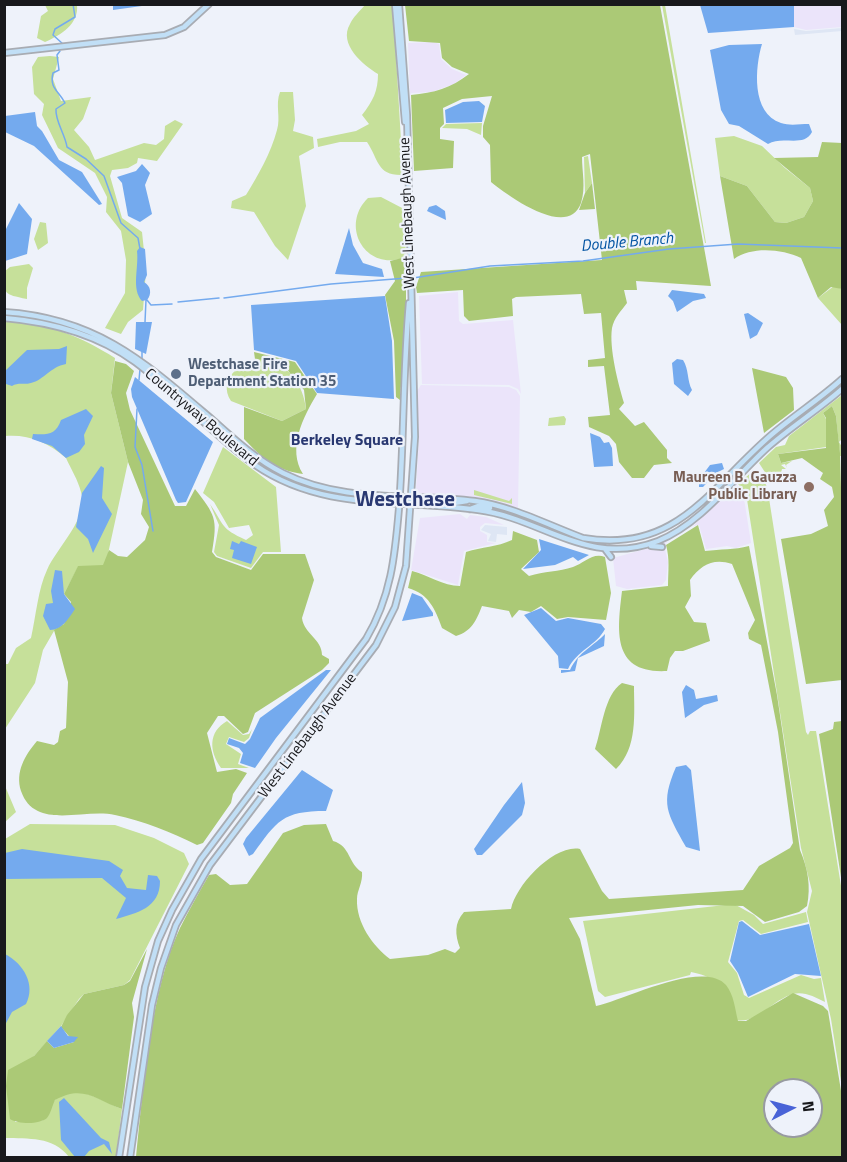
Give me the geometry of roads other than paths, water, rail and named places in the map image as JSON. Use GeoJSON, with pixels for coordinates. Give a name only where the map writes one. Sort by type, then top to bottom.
{"type":"FeatureCollection","features":[{"type":"Feature","properties":{"kind":"street"},"geometry":{"type":"LineString","coordinates":[[4,53],[165,35],[184,27],[209,4]]}},
{"type":"Feature","properties":{"kind":"street","name":"West Linebaugh Avenue"},"geometry":{"type":"LineString","coordinates":[[130,1158],[152,1005],[161,968],[176,926],[210,865],[376,645],[390,617],[402,584],[411,505],[414,388],[406,128],[397,4]]}},
{"type":"Feature","properties":{"kind":"street","name":"West Linebaugh Avenue"},"geometry":{"type":"LineString","coordinates":[[119,1158],[140,1006],[150,965],[164,927],[201,859],[373,629],[391,582],[400,497],[410,297]]}},
{"type":"Feature","properties":{"kind":"street","name":"Countryway Boulevard"},"geometry":{"type":"LineString","coordinates":[[4,312],[48,318],[118,344],[158,373],[259,459],[290,477],[342,493],[468,501],[512,511],[583,538],[612,539]]}},
{"type":"Feature","properties":{"kind":"street","name":"Countryway Boulevard"},"geometry":{"type":"LineString","coordinates":[[4,318],[47,324],[110,347],[132,360],[255,465],[280,480],[318,495],[349,501],[470,509],[506,517],[582,545],[611,549],[648,544],[671,535],[707,506],[780,437],[843,389]]}},
{"type":"Feature","properties":{"kind":"street"},"geometry":{"type":"LineString","coordinates":[[47,324],[48,318]]}},
{"type":"Feature","properties":{"kind":"street"},"geometry":{"type":"LineString","coordinates":[[110,347],[112,354]]}},
{"type":"Feature","properties":{"kind":"street"},"geometry":{"type":"LineString","coordinates":[[154,379],[158,373]]}},
{"type":"Feature","properties":{"kind":"street"},"geometry":{"type":"LineString","coordinates":[[611,549],[649,538],[682,519],[776,431],[843,379]]}},
{"type":"Feature","properties":{"kind":"street"},"geometry":{"type":"LineString","coordinates":[[405,388],[414,388]]}},
{"type":"Feature","properties":{"kind":"street"},"geometry":{"type":"LineString","coordinates":[[776,431],[780,437]]}},
{"type":"Feature","properties":{"kind":"street"},"geometry":{"type":"LineString","coordinates":[[746,458],[751,463]]}},
{"type":"Feature","properties":{"kind":"street"},"geometry":{"type":"LineString","coordinates":[[255,465],[259,459]]}},
{"type":"Feature","properties":{"kind":"street"},"geometry":{"type":"LineString","coordinates":[[702,500],[707,506]]}},
{"type":"Feature","properties":{"kind":"street"},"geometry":{"type":"LineString","coordinates":[[435,507],[463,504],[468,501]]}},
{"type":"Feature","properties":{"kind":"street"},"geometry":{"type":"LineString","coordinates":[[470,509],[480,506],[512,511]]}},
{"type":"Feature","properties":{"kind":"street"},"geometry":{"type":"LineString","coordinates":[[506,517],[512,511]]}},
{"type":"Feature","properties":{"kind":"street"},"geometry":{"type":"LineString","coordinates":[[555,536],[600,546],[612,539],[622,541],[662,531]]}},
{"type":"Feature","properties":{"kind":"street"},"geometry":{"type":"LineString","coordinates":[[625,548],[656,545],[662,547]]}},
{"type":"Feature","properties":{"kind":"street"},"geometry":{"type":"LineString","coordinates":[[603,548],[609,552],[611,557]]}},
{"type":"Feature","properties":{"kind":"water"},"geometry":{"type":"Polygon","coordinates":[[[113,4],[149,5],[113,10],[113,4]]]}},
{"type":"Feature","properties":{"kind":"water"},"geometry":{"type":"Polygon","coordinates":[[[700,5],[794,5],[794,27],[708,33],[700,5]]]}},
{"type":"Feature","properties":{"kind":"water"},"geometry":{"type":"Polygon","coordinates":[[[762,44],[757,76],[760,100],[764,110],[771,118],[781,123],[809,124],[812,132],[804,139],[768,144],[739,126],[729,124],[721,110],[710,50],[729,45],[762,44]]]}},
{"type":"Feature","properties":{"kind":"water"},"geometry":{"type":"Polygon","coordinates":[[[479,101],[485,106],[482,122],[446,123],[445,110],[463,102],[479,101]]]}},
{"type":"Feature","properties":{"kind":"water"},"geometry":{"type":"Polygon","coordinates":[[[35,112],[37,126],[59,160],[82,172],[102,204],[99,205],[34,146],[5,132],[5,116],[35,112]]]}},
{"type":"Feature","properties":{"kind":"water"},"geometry":{"type":"Polygon","coordinates":[[[142,164],[150,173],[145,185],[152,214],[140,222],[128,216],[122,183],[117,177],[136,171],[142,164]]]}},
{"type":"Feature","properties":{"kind":"water"},"geometry":{"type":"Polygon","coordinates":[[[19,203],[32,219],[27,254],[5,261],[5,231],[19,203]]]}},
{"type":"Feature","properties":{"kind":"water"},"geometry":{"type":"Polygon","coordinates":[[[436,205],[445,211],[446,220],[427,211],[429,207],[436,205]]]}},
{"type":"Feature","properties":{"kind":"water"},"geometry":{"type":"Polygon","coordinates":[[[349,228],[353,245],[363,263],[382,269],[384,277],[335,274],[349,228]]]}},
{"type":"Feature","properties":{"kind":"water"},"geometry":{"type":"Polygon","coordinates":[[[140,247],[145,249],[147,275],[144,282],[150,293],[147,300],[142,301],[136,284],[137,251],[140,247]]]}},
{"type":"Feature","properties":{"kind":"water"},"geometry":{"type":"Polygon","coordinates":[[[672,290],[704,294],[706,298],[693,301],[677,312],[673,301],[668,296],[672,290]]]}},
{"type":"Feature","properties":{"kind":"water"},"geometry":{"type":"Polygon","coordinates":[[[385,296],[392,341],[394,399],[317,393],[296,361],[254,350],[251,305],[385,296]]]}},
{"type":"Feature","properties":{"kind":"water"},"geometry":{"type":"Polygon","coordinates":[[[748,313],[763,323],[757,335],[750,339],[744,314],[748,313]]]}},
{"type":"Feature","properties":{"kind":"water"},"geometry":{"type":"Polygon","coordinates":[[[136,322],[152,322],[146,354],[135,349],[136,322]]]}},
{"type":"Feature","properties":{"kind":"water"},"geometry":{"type":"Polygon","coordinates":[[[67,346],[66,364],[31,383],[12,386],[6,384],[5,371],[27,350],[59,349],[67,346]]]}},
{"type":"Feature","properties":{"kind":"water"},"geometry":{"type":"Polygon","coordinates":[[[677,359],[683,360],[686,367],[692,390],[688,396],[674,384],[672,363],[677,359]]]}},
{"type":"Feature","properties":{"kind":"water"},"geometry":{"type":"Polygon","coordinates":[[[135,377],[213,442],[186,502],[178,503],[176,500],[132,397],[131,389],[135,377]]]}},
{"type":"Feature","properties":{"kind":"water"},"geometry":{"type":"Polygon","coordinates":[[[86,409],[93,416],[84,435],[85,444],[79,452],[66,458],[52,446],[32,439],[33,434],[50,433],[56,429],[61,420],[86,409]]]}},
{"type":"Feature","properties":{"kind":"water"},"geometry":{"type":"Polygon","coordinates":[[[590,433],[600,437],[604,443],[609,442],[612,448],[613,466],[594,467],[590,433]]]}},
{"type":"Feature","properties":{"kind":"water"},"geometry":{"type":"Polygon","coordinates":[[[722,463],[724,469],[716,473],[703,487],[699,487],[699,473],[704,473],[710,465],[722,463]]]}},
{"type":"Feature","properties":{"kind":"water"},"geometry":{"type":"Polygon","coordinates":[[[101,466],[104,468],[102,498],[112,514],[93,553],[88,539],[76,527],[82,493],[101,466]]]}},
{"type":"Feature","properties":{"kind":"water"},"geometry":{"type":"Polygon","coordinates":[[[539,539],[589,555],[578,561],[573,557],[555,565],[523,569],[541,550],[539,539]]]}},
{"type":"Feature","properties":{"kind":"water"},"geometry":{"type":"Polygon","coordinates":[[[232,541],[239,544],[241,541],[257,547],[251,564],[232,558],[234,550],[230,549],[232,541]]]}},
{"type":"Feature","properties":{"kind":"water"},"geometry":{"type":"Polygon","coordinates":[[[55,570],[62,571],[64,594],[75,609],[62,626],[50,630],[43,616],[46,604],[53,603],[51,591],[55,570]]]}},
{"type":"Feature","properties":{"kind":"water"},"geometry":{"type":"Polygon","coordinates":[[[412,593],[422,597],[433,616],[402,621],[412,593]]]}},
{"type":"Feature","properties":{"kind":"water"},"geometry":{"type":"Polygon","coordinates":[[[541,608],[556,621],[568,618],[601,624],[605,629],[597,640],[576,657],[568,669],[559,668],[558,656],[524,615],[541,608]]]}},
{"type":"Feature","properties":{"kind":"water"},"geometry":{"type":"Polygon","coordinates":[[[605,634],[604,646],[578,658],[575,671],[561,673],[561,670],[570,670],[577,658],[605,634]]]}},
{"type":"Feature","properties":{"kind":"water"},"geometry":{"type":"Polygon","coordinates":[[[326,670],[331,670],[255,768],[240,763],[243,753],[239,748],[227,744],[229,738],[245,744],[250,739],[260,718],[326,670]]]}},
{"type":"Feature","properties":{"kind":"water"},"geometry":{"type":"Polygon","coordinates":[[[686,685],[694,690],[696,699],[717,695],[718,701],[704,705],[685,718],[682,692],[686,685]]]}},
{"type":"Feature","properties":{"kind":"water"},"geometry":{"type":"Polygon","coordinates":[[[686,765],[691,770],[700,851],[686,847],[670,817],[668,808],[668,790],[676,767],[686,765]]]}},
{"type":"Feature","properties":{"kind":"water"},"geometry":{"type":"Polygon","coordinates":[[[302,770],[333,790],[326,811],[299,813],[282,820],[249,856],[243,844],[246,838],[302,770]]]}},
{"type":"Feature","properties":{"kind":"water"},"geometry":{"type":"Polygon","coordinates":[[[522,782],[525,803],[522,815],[482,855],[477,855],[474,849],[522,782]]]}},
{"type":"Feature","properties":{"kind":"water"},"geometry":{"type":"Polygon","coordinates":[[[22,849],[109,861],[123,870],[120,876],[127,888],[146,890],[148,875],[157,876],[160,881],[159,890],[152,903],[146,908],[116,919],[126,898],[102,878],[5,879],[5,853],[22,849]]]}},
{"type":"Feature","properties":{"kind":"water"},"geometry":{"type":"Polygon","coordinates":[[[742,921],[760,935],[809,924],[821,976],[795,974],[748,997],[730,961],[739,922],[742,921]]]}},
{"type":"Feature","properties":{"kind":"water"},"geometry":{"type":"Polygon","coordinates":[[[5,954],[23,969],[30,990],[26,1004],[12,1012],[5,1025],[5,954]]]}},
{"type":"Feature","properties":{"kind":"water"},"geometry":{"type":"Polygon","coordinates":[[[61,1026],[68,1036],[78,1037],[74,1042],[54,1048],[47,1041],[61,1026]]]}},
{"type":"Feature","properties":{"kind":"water"},"geometry":{"type":"Polygon","coordinates":[[[64,1098],[101,1138],[109,1142],[112,1154],[104,1144],[89,1151],[84,1157],[75,1157],[61,1140],[59,1102],[64,1098]]]}},
{"type":"Feature","properties":{"kind":"waterway","name":"Double Branch"},"geometry":{"type":"LineString","coordinates":[[63,44],[53,35],[55,29],[75,17],[73,4]]}},
{"type":"Feature","properties":{"kind":"waterway","name":"Double Branch"},"geometry":{"type":"LineString","coordinates":[[60,51],[57,55],[59,70],[53,73],[52,82],[65,103],[56,109],[56,114],[67,147],[86,159],[104,176],[121,223],[138,238],[140,249]]}},
{"type":"Feature","properties":{"kind":"waterway","name":"Double Branch"},"geometry":{"type":"LineString","coordinates":[[413,278],[490,266],[583,261],[669,249],[738,244],[842,248]]}},
{"type":"Feature","properties":{"kind":"waterway","name":"Double Branch"},"geometry":{"type":"LineString","coordinates":[[224,298],[331,284],[407,278]]}},
{"type":"Feature","properties":{"kind":"waterway","name":"Double Branch"},"geometry":{"type":"LineString","coordinates":[[178,302],[219,298]]}},
{"type":"Feature","properties":{"kind":"waterway","name":"Double Branch"},"geometry":{"type":"LineString","coordinates":[[145,322],[146,300]]}},
{"type":"Feature","properties":{"kind":"waterway","name":"Double Branch"},"geometry":{"type":"LineString","coordinates":[[147,300],[151,305],[172,304]]}},
{"type":"Feature","properties":{"kind":"waterway"},"geometry":{"type":"LineString","coordinates":[[142,351],[142,359]]}},
{"type":"Feature","properties":{"kind":"waterway"},"geometry":{"type":"LineString","coordinates":[[139,380],[140,369]]}},
{"type":"Feature","properties":{"kind":"waterway"},"geometry":{"type":"LineString","coordinates":[[137,409],[135,447],[142,465],[153,531]]}},
{"type":"Feature","properties":{"kind":"place","name":"Westchase Fire Department Station 35"},"geometry":{"type":"Point","coordinates":[176,374]}},
{"type":"Feature","properties":{"kind":"place","name":"Maureen B. Gauzza Public Library"},"geometry":{"type":"Point","coordinates":[809,487]}},
{"type":"Feature","properties":{"kind":"district","name":"Berkeley Square"},"geometry":{"type":"Point","coordinates":[347,441]}},
{"type":"Feature","properties":{"kind":"district","name":"Westchase"},"geometry":{"type":"Point","coordinates":[405,501]}}]}
